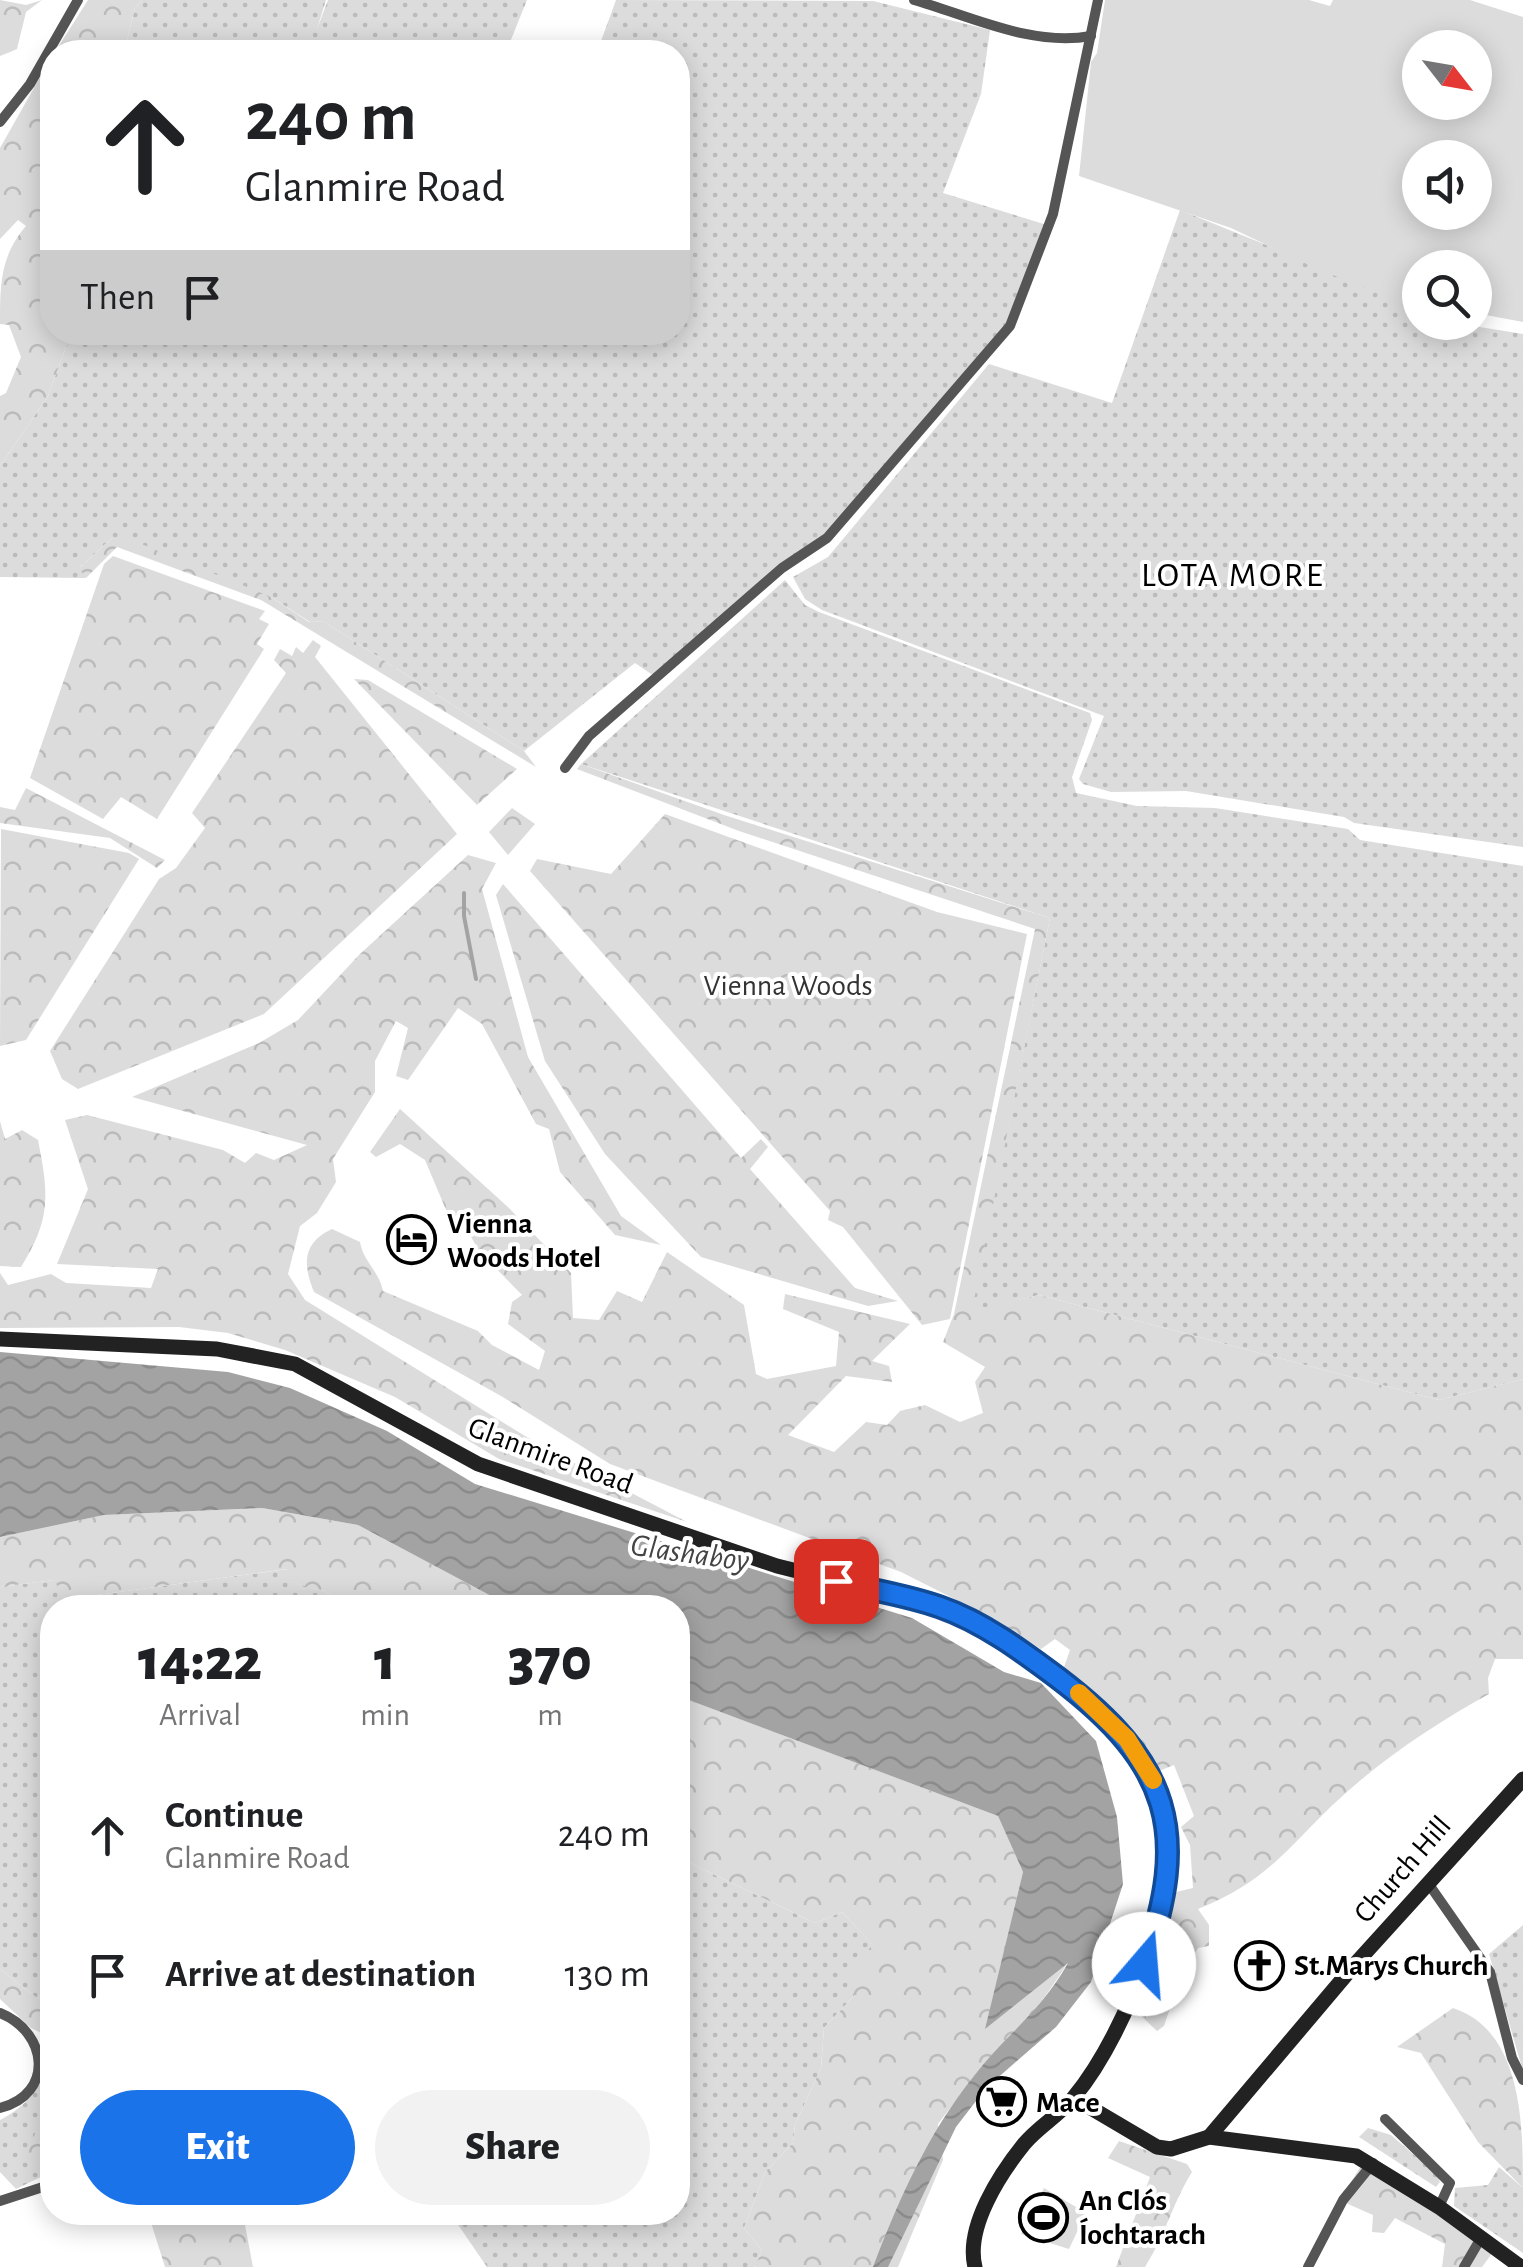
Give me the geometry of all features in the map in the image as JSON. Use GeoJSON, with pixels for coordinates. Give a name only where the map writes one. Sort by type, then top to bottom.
{"type":"FeatureCollection","features":[{"type":"Feature","properties":{"kind":"main road","name":"Glanmire Road"},"geometry":{"type":"LineString","coordinates":[[0,1339],[217,1349],[296,1364],[478,1464],[777,1566],[938,1606],[1021,1650],[1078,1692],[1127,1739],[1146,1767],[1166,1815],[1167,1888],[1136,1988],[1074,2098],[1026,2142],[1004,2172],[983,2213],[974,2246],[975,2267]]}},
{"type":"Feature","properties":{"kind":"main road","name":"Church Hill"},"geometry":{"type":"LineString","coordinates":[[1209,2137],[1523,1779]]}},
{"type":"Feature","properties":{"kind":"main road"},"geometry":{"type":"LineString","coordinates":[[1074,2098],[1157,2147],[1171,2149],[1209,2137],[1337,2152],[1373,2163],[1521,2267]]}},
{"type":"Feature","properties":{"kind":"street"},"geometry":{"type":"LineString","coordinates":[[55,40],[78,0]]}},
{"type":"Feature","properties":{"kind":"street"},"geometry":{"type":"LineString","coordinates":[[914,0],[1035,36],[1057,40],[1091,36]]}},
{"type":"Feature","properties":{"kind":"street"},"geometry":{"type":"LineString","coordinates":[[565,768],[603,724],[782,568],[827,538],[1010,326],[1053,214],[1098,0]]}},
{"type":"Feature","properties":{"kind":"street"},"geometry":{"type":"LineString","coordinates":[[0,122],[40,66]]}},
{"type":"Feature","properties":{"kind":"street"},"geometry":{"type":"LineString","coordinates":[[1428,1883],[1490,1972],[1512,2058],[1523,2080]]}},
{"type":"Feature","properties":{"kind":"street"},"geometry":{"type":"LineString","coordinates":[[0,2013],[21,2024],[33,2037],[40,2059],[39,2078],[27,2095],[0,2108]]}},
{"type":"Feature","properties":{"kind":"street"},"geometry":{"type":"LineString","coordinates":[[1385,2119],[1450,2182],[1439,2207]]}},
{"type":"Feature","properties":{"kind":"street"},"geometry":{"type":"LineString","coordinates":[[1308,2267],[1343,2200],[1373,2163]]}},
{"type":"Feature","properties":{"kind":"street"},"geometry":{"type":"LineString","coordinates":[[0,2201],[40,2187]]}},
{"type":"Feature","properties":{"kind":"street"},"geometry":{"type":"LineString","coordinates":[[1464,2267],[1481,2238]]}},
{"type":"Feature","properties":{"kind":"green space"},"geometry":{"type":"Polygon","coordinates":[[[0,0],[26,5],[42,0],[26,12],[17,49],[0,56],[0,0]]]}},
{"type":"Feature","properties":{"kind":"green space"},"geometry":{"type":"Polygon","coordinates":[[[88,0],[142,0],[135,8],[127,40],[63,40],[88,0]]]}},
{"type":"Feature","properties":{"kind":"green space"},"geometry":{"type":"Polygon","coordinates":[[[142,0],[326,0],[317,29],[328,0],[527,0],[511,40],[127,40],[135,8],[142,0]]]}},
{"type":"Feature","properties":{"kind":"green space"},"geometry":{"type":"Polygon","coordinates":[[[616,0],[873,1],[990,30],[981,94],[943,193],[1047,225],[1014,320],[809,555],[781,567],[654,676],[635,663],[524,751],[323,621],[310,622],[271,597],[112,538],[80,567],[86,578],[0,577],[0,466],[48,396],[67,345],[690,345],[690,40],[601,40],[616,0]]]}},
{"type":"Feature","properties":{"kind":"green space"},"geometry":{"type":"Polygon","coordinates":[[[1105,0],[1309,0],[1330,6],[1333,0],[1470,0],[1523,17],[1523,322],[1492,316],[1492,250],[1402,250],[1402,301],[1317,269],[1231,228],[1079,176],[1091,62],[1097,53],[1105,0]]]}},
{"type":"Feature","properties":{"kind":"green space"},"geometry":{"type":"Polygon","coordinates":[[[40,77],[40,345],[67,345],[48,396],[0,466],[0,396],[6,393],[21,357],[9,325],[0,324],[1,284],[11,248],[26,226],[18,220],[0,239],[0,148],[40,77]]]}},
{"type":"Feature","properties":{"kind":"green space"},"geometry":{"type":"Polygon","coordinates":[[[1180,210],[1402,300],[1402,340],[1492,340],[1492,329],[1523,334],[1523,847],[1354,823],[1344,817],[1186,791],[1111,792],[1083,784],[1079,779],[1104,716],[822,610],[805,599],[793,577],[828,557],[989,364],[1112,403],[1180,210]]]}},
{"type":"Feature","properties":{"kind":"green space"},"geometry":{"type":"Polygon","coordinates":[[[112,538],[134,541],[271,597],[309,622],[323,621],[524,751],[536,767],[261,600],[117,547],[86,578],[79,568],[112,538]]]}},
{"type":"Feature","properties":{"kind":"green space"},"geometry":{"type":"Polygon","coordinates":[[[113,556],[265,611],[259,619],[269,624],[257,644],[264,649],[157,819],[121,797],[103,819],[30,778],[104,564],[113,556]]]}},
{"type":"Feature","properties":{"kind":"green space"},"geometry":{"type":"Polygon","coordinates":[[[785,580],[805,605],[819,612],[1090,713],[1092,720],[1072,777],[1076,793],[1137,806],[1215,808],[1348,829],[1360,840],[1523,866],[1523,1379],[1439,1400],[1039,1295],[971,1311],[1050,918],[581,764],[785,580]]]}},
{"type":"Feature","properties":{"kind":"green space"},"geometry":{"type":"Polygon","coordinates":[[[313,640],[321,646],[315,657],[457,834],[264,1014],[78,1089],[62,1079],[50,1051],[159,879],[176,868],[205,828],[192,813],[286,673],[274,660],[280,649],[292,656],[296,647],[303,653],[313,640]]]}},
{"type":"Feature","properties":{"kind":"green space"},"geometry":{"type":"Polygon","coordinates":[[[354,679],[368,680],[517,769],[477,805],[354,679]]]}},
{"type":"Feature","properties":{"kind":"green space"},"geometry":{"type":"Polygon","coordinates":[[[581,764],[724,815],[1050,918],[972,1310],[1039,1295],[1439,1400],[1523,1379],[1523,1659],[1495,1659],[1488,1678],[1489,1694],[1381,1764],[1264,1872],[1198,1909],[1209,1925],[1209,1946],[1198,1948],[1181,1975],[1164,2026],[1157,2031],[1135,2010],[1176,1892],[1193,1888],[1190,1845],[1181,1827],[1194,1816],[1174,1765],[1159,1771],[1131,1729],[1064,1667],[1070,1650],[1055,1639],[1041,1649],[992,1618],[901,1572],[610,1464],[501,1396],[314,1292],[307,1264],[310,1248],[332,1229],[360,1242],[383,1291],[478,1331],[492,1345],[539,1370],[545,1351],[508,1324],[512,1302],[522,1295],[479,1251],[465,1226],[452,1224],[425,1160],[400,1144],[376,1157],[370,1152],[400,1109],[509,1208],[571,1273],[573,1318],[599,1320],[617,1291],[642,1302],[667,1252],[744,1305],[756,1374],[767,1379],[836,1366],[839,1332],[783,1309],[785,1294],[910,1324],[872,1361],[889,1366],[892,1382],[846,1376],[788,1435],[834,1452],[866,1422],[887,1425],[900,1411],[925,1405],[960,1422],[983,1413],[975,1382],[985,1367],[943,1342],[954,1314],[1035,929],[739,831],[577,769],[581,764]]]}},
{"type":"Feature","properties":{"kind":"green space"},"geometry":{"type":"Polygon","coordinates":[[[26,788],[165,860],[157,868],[110,838],[0,823],[0,807],[15,810],[26,788]]]}},
{"type":"Feature","properties":{"kind":"green space"},"geometry":{"type":"Polygon","coordinates":[[[512,808],[535,824],[508,855],[489,832],[512,808]]]}},
{"type":"Feature","properties":{"kind":"green space","name":"Vienna Woods"},"geometry":{"type":"Polygon","coordinates":[[[665,814],[937,912],[1027,934],[950,1319],[922,1325],[843,1227],[828,1220],[830,1211],[530,871],[537,859],[611,874],[665,814]]]}},
{"type":"Feature","properties":{"kind":"green space"},"geometry":{"type":"Polygon","coordinates":[[[1,829],[129,853],[139,859],[26,1040],[0,1046],[1,829]]]}},
{"type":"Feature","properties":{"kind":"green space"},"geometry":{"type":"Polygon","coordinates":[[[468,855],[496,863],[482,889],[528,1057],[621,1216],[661,1245],[615,1235],[560,1172],[549,1129],[536,1124],[482,1024],[458,1008],[408,1080],[396,1076],[408,1028],[396,1021],[375,1061],[375,1092],[333,1159],[336,1182],[317,1213],[300,1226],[288,1274],[305,1300],[538,1444],[687,1522],[499,1459],[395,1397],[285,1350],[228,1333],[179,1327],[0,1328],[0,1273],[8,1285],[51,1274],[66,1283],[151,1288],[158,1269],[57,1264],[88,1189],[65,1120],[87,1115],[223,1150],[245,1163],[256,1153],[274,1160],[307,1145],[132,1097],[259,1043],[298,1020],[360,954],[468,855]]]}},
{"type":"Feature","properties":{"kind":"green space","name":"Vienna Woods"},"geometry":{"type":"Polygon","coordinates":[[[503,884],[741,1158],[761,1139],[768,1147],[750,1169],[855,1288],[898,1301],[868,1306],[701,1257],[605,1154],[545,1061],[496,895],[503,884]]]}},
{"type":"Feature","properties":{"kind":"green space"},"geometry":{"type":"Polygon","coordinates":[[[0,1121],[5,1139],[22,1130],[38,1140],[44,1176],[42,1220],[21,1267],[0,1266],[0,1121]]]}},
{"type":"Feature","properties":{"kind":"green space"},"geometry":{"type":"Polygon","coordinates":[[[262,1508],[358,1525],[489,1595],[331,1595],[290,1582],[287,1569],[97,1595],[62,1594],[54,1580],[0,1587],[0,1537],[104,1515],[262,1508]]]}},
{"type":"Feature","properties":{"kind":"green space"},"geometry":{"type":"Polygon","coordinates":[[[288,1569],[291,1582],[331,1595],[97,1595],[288,1569]]]}},
{"type":"Feature","properties":{"kind":"green space"},"geometry":{"type":"Polygon","coordinates":[[[54,1580],[72,1595],[40,1595],[38,1999],[0,1969],[0,1587],[54,1580]]]}},
{"type":"Feature","properties":{"kind":"green space"},"geometry":{"type":"Polygon","coordinates":[[[690,1700],[998,1816],[1023,1872],[986,2027],[1069,1960],[1040,2003],[938,2124],[943,2160],[898,2267],[755,2267],[762,2250],[744,2228],[765,2172],[793,2143],[795,2125],[821,2068],[824,2028],[854,1996],[849,1969],[873,1945],[842,1912],[815,1923],[690,1863],[690,1700]]]}},
{"type":"Feature","properties":{"kind":"green space"},"geometry":{"type":"Polygon","coordinates":[[[690,1863],[815,1923],[842,1912],[874,1946],[854,1996],[824,2028],[821,2068],[795,2125],[793,2143],[765,2172],[744,2228],[762,2250],[755,2267],[487,2267],[458,2225],[690,2225],[690,1863]]]}},
{"type":"Feature","properties":{"kind":"green space"},"geometry":{"type":"Polygon","coordinates":[[[1523,1925],[1523,2071],[1489,1954],[1523,1925]]]}},
{"type":"Feature","properties":{"kind":"green space"},"geometry":{"type":"Polygon","coordinates":[[[0,1969],[38,1999],[40,1996],[40,2032],[31,2028],[0,1999],[0,1969]]]}},
{"type":"Feature","properties":{"kind":"green space"},"geometry":{"type":"Polygon","coordinates":[[[1453,2008],[1476,2020],[1493,2037],[1506,2059],[1519,2110],[1523,2188],[1478,2142],[1421,2053],[1397,2047],[1453,2008]]]}},
{"type":"Feature","properties":{"kind":"green space"},"geometry":{"type":"Polygon","coordinates":[[[40,2082],[40,2177],[16,2189],[0,2172],[0,2120],[35,2091],[40,2082]]]}},
{"type":"Feature","properties":{"kind":"green space"},"geometry":{"type":"Polygon","coordinates":[[[40,2120],[40,2165],[26,2158],[40,2120]]]}},
{"type":"Feature","properties":{"kind":"green space"},"geometry":{"type":"Polygon","coordinates":[[[1368,2128],[1391,2135],[1437,2175],[1440,2182],[1436,2187],[1359,2137],[1368,2128]]]}},
{"type":"Feature","properties":{"kind":"green space"},"geometry":{"type":"Polygon","coordinates":[[[1119,2141],[1187,2164],[1192,2172],[1145,2267],[1116,2267],[1150,2177],[1108,2158],[1119,2141]]]}},
{"type":"Feature","properties":{"kind":"green space"},"geometry":{"type":"Polygon","coordinates":[[[1499,2167],[1523,2188],[1523,2253],[1454,2206],[1455,2188],[1488,2185],[1499,2167]]]}},
{"type":"Feature","properties":{"kind":"green space"},"geometry":{"type":"Polygon","coordinates":[[[1360,2168],[1379,2173],[1493,2252],[1482,2267],[1442,2267],[1445,2244],[1395,2218],[1384,2233],[1372,2232],[1373,2215],[1339,2200],[1360,2168]]]}},
{"type":"Feature","properties":{"kind":"green space"},"geometry":{"type":"Polygon","coordinates":[[[1044,2188],[1086,2213],[1069,2249],[1021,2234],[1044,2188]]]}},
{"type":"Feature","properties":{"kind":"green space"},"geometry":{"type":"Polygon","coordinates":[[[152,2225],[245,2225],[253,2267],[165,2267],[152,2225]]]}},
{"type":"Feature","properties":{"kind":"water","name":"Glashaboy"},"geometry":{"type":"Polygon","coordinates":[[[0,1352],[228,1372],[290,1388],[387,1431],[475,1484],[912,1618],[1004,1672],[1041,1683],[1096,1741],[1117,1817],[1123,1884],[1091,1982],[1056,2027],[986,2088],[956,2127],[888,2267],[873,2267],[904,2192],[958,2098],[1046,1996],[1068,1963],[985,2029],[1023,1872],[998,1816],[690,1700],[690,1595],[489,1595],[358,1525],[262,1508],[104,1515],[0,1537],[0,1352]]]}},
{"type":"Feature","properties":{"kind":"waterway"},"geometry":{"type":"LineString","coordinates":[[464,893],[464,916],[476,979]]}},
{"type":"Feature","properties":{"kind":"slow traffic"},"geometry":{"type":"LineString","coordinates":[[1079,1693],[1127,1739],[1153,1780]]}},
{"type":"Feature","properties":{"kind":"place","name":"Vienna Woods Hotel"},"geometry":{"type":"Point","coordinates":[412,1240]}},
{"type":"Feature","properties":{"kind":"place","name":"St.Marys Church"},"geometry":{"type":"Point","coordinates":[1259,1965]}},
{"type":"Feature","properties":{"kind":"place","name":"Mace"},"geometry":{"type":"Point","coordinates":[1001,2102]}},
{"type":"Feature","properties":{"kind":"place","name":"An Clós Íochtarach"},"geometry":{"type":"Point","coordinates":[1044,2217]}},
{"type":"Feature","properties":{"kind":"district","name":"LOTA MORE"},"geometry":{"type":"Point","coordinates":[1233,574]}},
{"type":"Feature","properties":{"kind":"route"},"geometry":{"type":"LineString","coordinates":[[836,1581],[938,1606],[961,1616],[1021,1650],[1078,1692],[1127,1739],[1159,1794],[1169,1845],[1167,1888],[1144,1964]]}}]}
